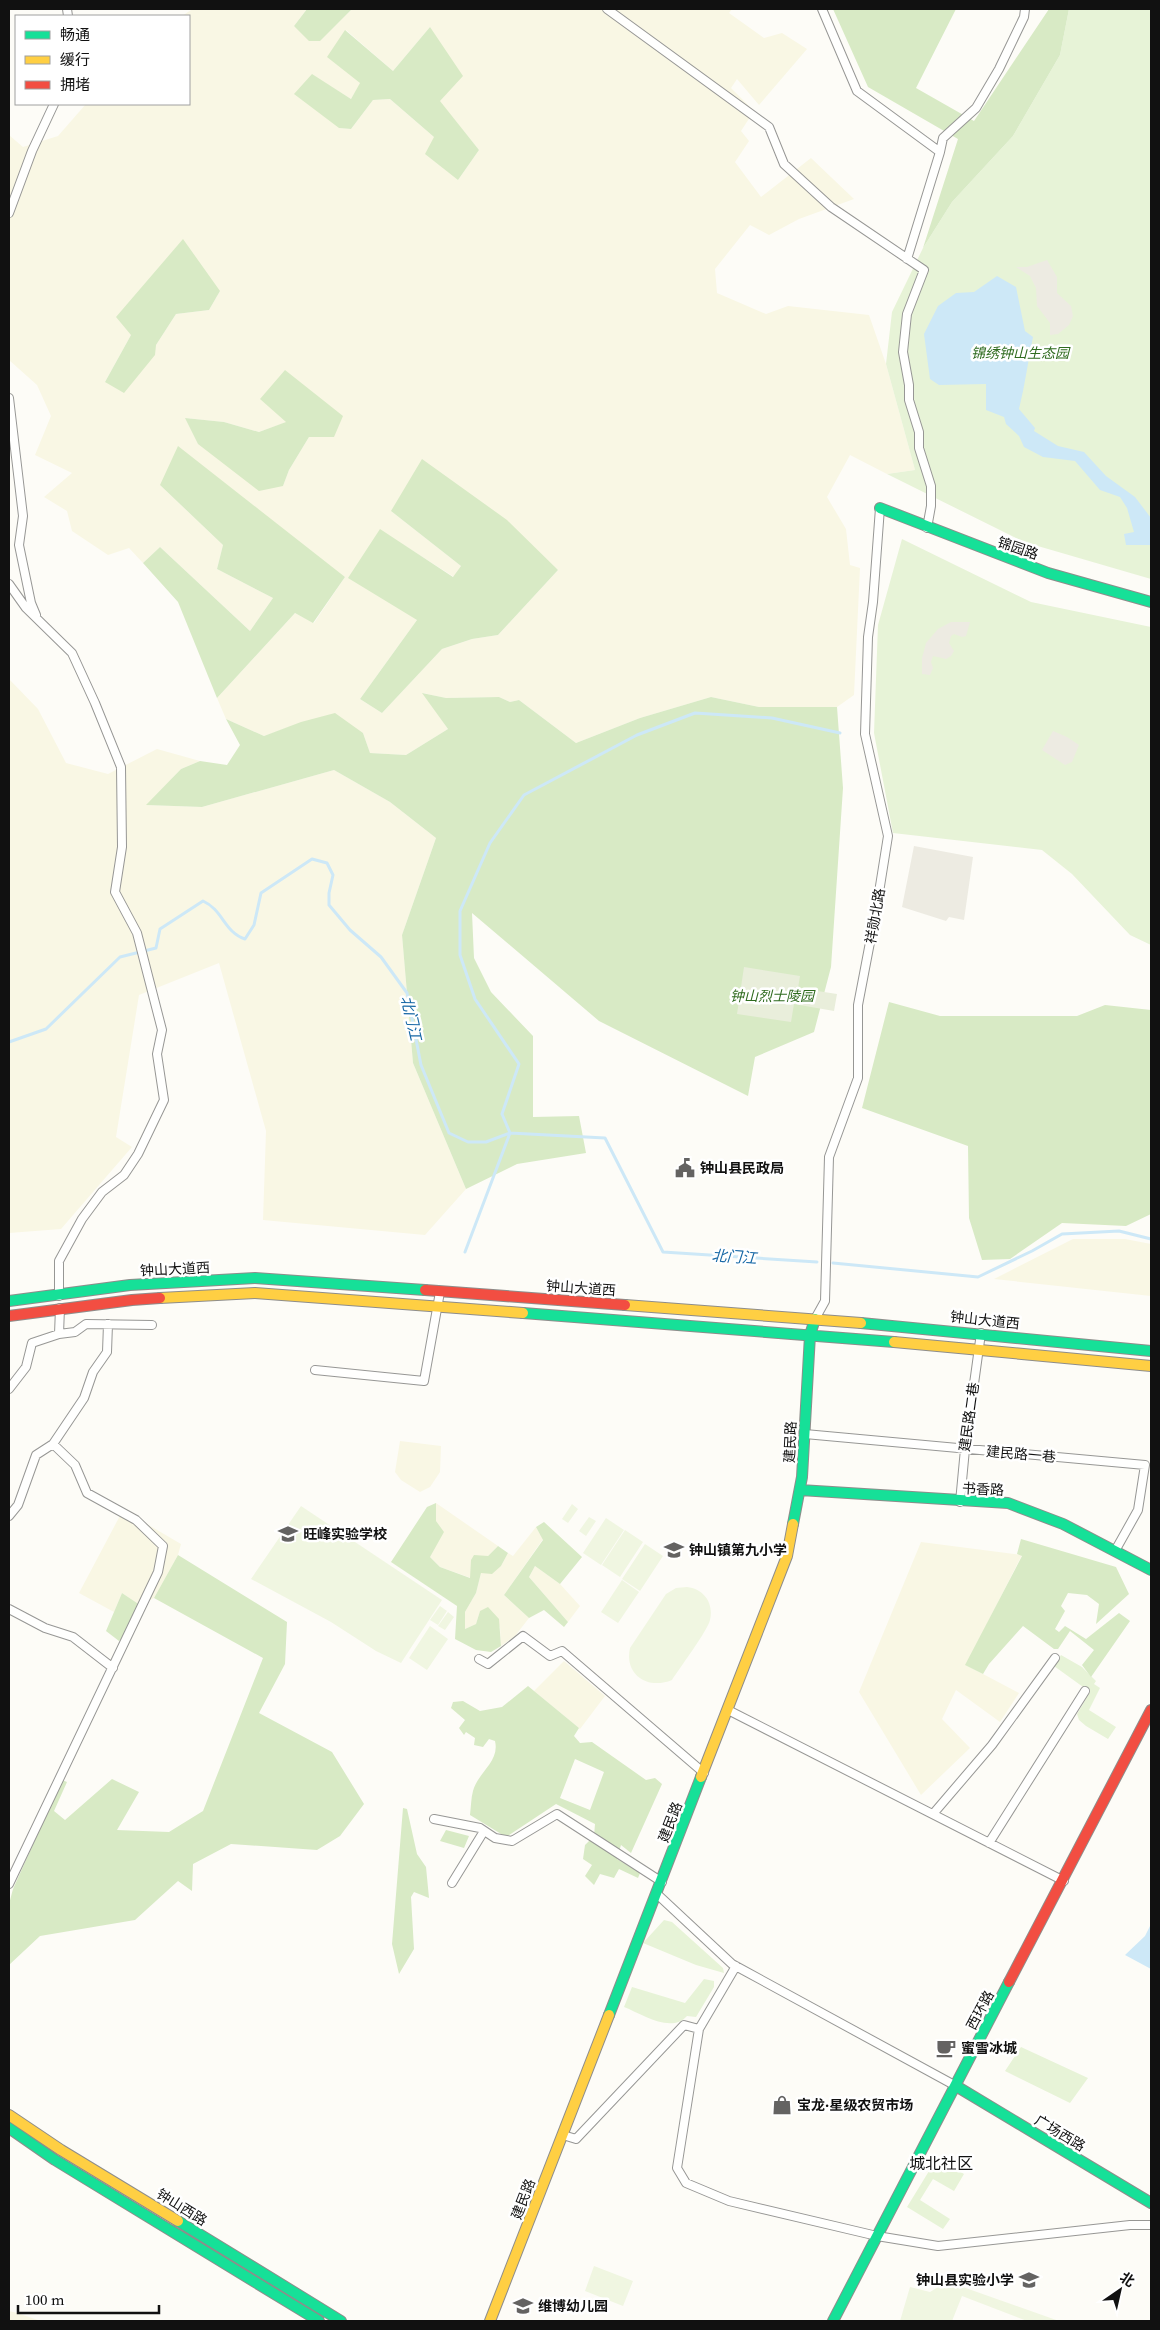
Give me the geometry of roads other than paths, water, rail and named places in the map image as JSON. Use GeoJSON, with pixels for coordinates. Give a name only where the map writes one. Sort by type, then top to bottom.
{"type":"FeatureCollection","features":[{"type":"Feature","properties":{"kind":"main road","name":"锦园路"},"geometry":{"type":"LineString","coordinates":[[880,508],[971,546],[1105,593],[1151,602]]}},
{"type":"Feature","properties":{"kind":"main road","name":"钟山大道西"},"geometry":{"type":"LineString","coordinates":[[9,1301],[130,1285],[255,1278],[816,1318],[1151,1351]]}},
{"type":"Feature","properties":{"kind":"main road","name":"钟山大道西"},"geometry":{"type":"LineString","coordinates":[[9,1316],[132,1300],[255,1293],[978,1348],[1151,1366]]}},
{"type":"Feature","properties":{"kind":"main road","name":"建民路"},"geometry":{"type":"LineString","coordinates":[[490,2321],[787,1556],[800,1490],[810,1335],[816,1318]]}},
{"type":"Feature","properties":{"kind":"main road","name":"书香路"},"geometry":{"type":"LineString","coordinates":[[800,1490],[960,1502],[1008,1503],[1063,1524],[1151,1570]]}},
{"type":"Feature","properties":{"kind":"main road","name":"西环路"},"geometry":{"type":"LineString","coordinates":[[833,2321],[1064,1881],[1151,1710]]}},
{"type":"Feature","properties":{"kind":"main road","name":"广场西路"},"geometry":{"type":"LineString","coordinates":[[956,2086],[1151,2203]]}},
{"type":"Feature","properties":{"kind":"main road","name":"钟山西路"},"geometry":{"type":"LineString","coordinates":[[9,2115],[61,2150],[341,2321]]}},
{"type":"Feature","properties":{"kind":"main road","name":"钟山西路"},"geometry":{"type":"LineString","coordinates":[[9,2128],[55,2160],[320,2321]]}},
{"type":"Feature","properties":{"kind":"street"},"geometry":{"type":"LineString","coordinates":[[607,9],[769,127],[784,164],[831,207],[924,270],[906,314],[903,352],[909,385],[909,400],[918,432],[919,448],[931,486],[932,506],[927,528]]}},
{"type":"Feature","properties":{"kind":"street"},"geometry":{"type":"LineString","coordinates":[[822,9],[857,91],[940,152]]}},
{"type":"Feature","properties":{"kind":"street"},"geometry":{"type":"LineString","coordinates":[[907,259],[943,138],[976,108],[999,68],[1024,17],[1025,9]]}},
{"type":"Feature","properties":{"kind":"street"},"geometry":{"type":"LineString","coordinates":[[9,212],[32,151],[54,105]]}},
{"type":"Feature","properties":{"kind":"street"},"geometry":{"type":"LineString","coordinates":[[9,398],[23,516],[19,545],[31,603],[39,620]]}},
{"type":"Feature","properties":{"kind":"street","name":"祥勋北路"},"geometry":{"type":"LineString","coordinates":[[816,1318],[825,1300],[829,1157],[858,1078],[858,1005],[888,836],[866,734],[868,637],[873,602],[880,508]]}},
{"type":"Feature","properties":{"kind":"street"},"geometry":{"type":"LineString","coordinates":[[9,584],[39,620],[72,653],[121,767],[122,847],[115,892],[140,942],[142,960],[162,1030],[157,1054],[164,1100],[138,1154],[124,1175],[102,1192],[82,1219],[59,1261],[59,1334]]}},
{"type":"Feature","properties":{"kind":"street"},"geometry":{"type":"LineString","coordinates":[[315,1370],[424,1381],[440,1292]]}},
{"type":"Feature","properties":{"kind":"street"},"geometry":{"type":"LineString","coordinates":[[9,1389],[26,1367],[32,1342],[59,1334],[75,1332],[86,1324],[152,1325]]}},
{"type":"Feature","properties":{"kind":"street"},"geometry":{"type":"LineString","coordinates":[[9,1516],[18,1505],[36,1455],[53,1444],[84,1398],[92,1372],[107,1352],[108,1324]]}},
{"type":"Feature","properties":{"kind":"street","name":"建民路二巷"},"geometry":{"type":"LineString","coordinates":[[960,1502],[965,1449],[981,1333]]}},
{"type":"Feature","properties":{"kind":"street","name":"建民路一巷"},"geometry":{"type":"LineString","coordinates":[[805,1434],[1145,1465],[1138,1510],[1115,1551]]}},
{"type":"Feature","properties":{"kind":"street"},"geometry":{"type":"LineString","coordinates":[[9,1884],[158,1572],[163,1546],[136,1520],[87,1493],[75,1465],[53,1444]]}},
{"type":"Feature","properties":{"kind":"street"},"geometry":{"type":"LineString","coordinates":[[9,1608],[45,1628],[73,1637],[113,1668]]}},
{"type":"Feature","properties":{"kind":"street"},"geometry":{"type":"LineString","coordinates":[[479,1658],[488,1664],[523,1636],[550,1656],[562,1651],[704,1773]]}},
{"type":"Feature","properties":{"kind":"street"},"geometry":{"type":"LineString","coordinates":[[933,1814],[992,1745],[1055,1658]]}},
{"type":"Feature","properties":{"kind":"street"},"geometry":{"type":"LineString","coordinates":[[989,1843],[1084,1691]]}},
{"type":"Feature","properties":{"kind":"street"},"geometry":{"type":"LineString","coordinates":[[728,1710],[1064,1881]]}},
{"type":"Feature","properties":{"kind":"street"},"geometry":{"type":"LineString","coordinates":[[434,1820],[480,1828],[495,1838],[512,1840],[557,1814],[662,1882]]}},
{"type":"Feature","properties":{"kind":"street"},"geometry":{"type":"LineString","coordinates":[[452,1883],[484,1831]]}},
{"type":"Feature","properties":{"kind":"street"},"geometry":{"type":"LineString","coordinates":[[657,1894],[736,1966],[956,2086]]}},
{"type":"Feature","properties":{"kind":"street"},"geometry":{"type":"LineString","coordinates":[[736,1966],[699,2029],[677,2168],[686,2183],[729,2201],[877,2236],[938,2246],[1130,2225],[1151,2225]]}},
{"type":"Feature","properties":{"kind":"street"},"geometry":{"type":"LineString","coordinates":[[563,2135],[576,2140],[684,2025],[699,2029]]}},
{"type":"Feature","properties":{"kind":"water"},"geometry":{"type":"Polygon","coordinates":[[[997,276],[1016,287],[1025,331],[1033,337],[1019,409],[1035,428],[1034,431],[1058,446],[1084,452],[1106,476],[1135,497],[1151,518],[1151,545],[1126,545],[1124,534],[1134,532],[1127,508],[1120,497],[1100,490],[1075,461],[1043,457],[1024,447],[1019,436],[1006,424],[1004,417],[986,410],[986,384],[939,385],[930,379],[924,334],[938,306],[956,293],[974,292],[997,276]]]}},
{"type":"Feature","properties":{"kind":"water"},"geometry":{"type":"Polygon","coordinates":[[[1151,1924],[1151,1969],[1125,1955],[1145,1936],[1151,1924]]]}},
{"type":"Feature","properties":{"kind":"waterway"},"geometry":{"type":"LineString","coordinates":[[465,1252],[510,1133],[502,1114],[519,1064],[475,999],[460,955],[460,911],[490,843],[524,795],[637,735],[695,713],[772,718],[840,733]]}},
{"type":"Feature","properties":{"kind":"waterway","name":"北门江"},"geometry":{"type":"LineString","coordinates":[[9,1042],[46,1029],[120,957],[156,948],[160,929],[203,901],[215,910],[232,931],[245,939],[254,925],[261,893],[312,859],[327,863],[333,875],[329,893],[329,905],[350,930],[381,957],[407,993],[421,1065],[449,1133],[468,1142],[486,1142],[510,1133],[605,1138],[663,1252],[817,1262]]}},
{"type":"Feature","properties":{"kind":"waterway","name":"北门江"},"geometry":{"type":"LineString","coordinates":[[833,1263],[978,1277],[1062,1234],[1119,1231],[1151,1239]]}},
{"type":"Feature","properties":{"kind":"place","name":"钟山县民政局"},"geometry":{"type":"Point","coordinates":[685,1168]}},
{"type":"Feature","properties":{"kind":"place","name":"旺峰实验学校"},"geometry":{"type":"Point","coordinates":[288,1534]}},
{"type":"Feature","properties":{"kind":"place","name":"钟山镇第九小学"},"geometry":{"type":"Point","coordinates":[674,1550]}},
{"type":"Feature","properties":{"kind":"place","name":"蜜雪冰城"},"geometry":{"type":"Point","coordinates":[946,2048]}},
{"type":"Feature","properties":{"kind":"place","name":"宝龙·星级农贸市场"},"geometry":{"type":"Point","coordinates":[782,2105]}},
{"type":"Feature","properties":{"kind":"place","name":"钟山县实验小学"},"geometry":{"type":"Point","coordinates":[1029,2280]}},
{"type":"Feature","properties":{"kind":"place","name":"维博幼儿园"},"geometry":{"type":"Point","coordinates":[523,2306]}},
{"type":"Feature","properties":{"kind":"district","name":"城北社区"},"geometry":{"type":"Point","coordinates":[941,2163]}},
{"type":"Feature","properties":{"kind":"park label","name":"锦绣钟山生态园"},"geometry":{"type":"Point","coordinates":[1020,353]}},
{"type":"Feature","properties":{"kind":"park label","name":"钟山烈士陵园"},"geometry":{"type":"Point","coordinates":[772,996]}}]}
